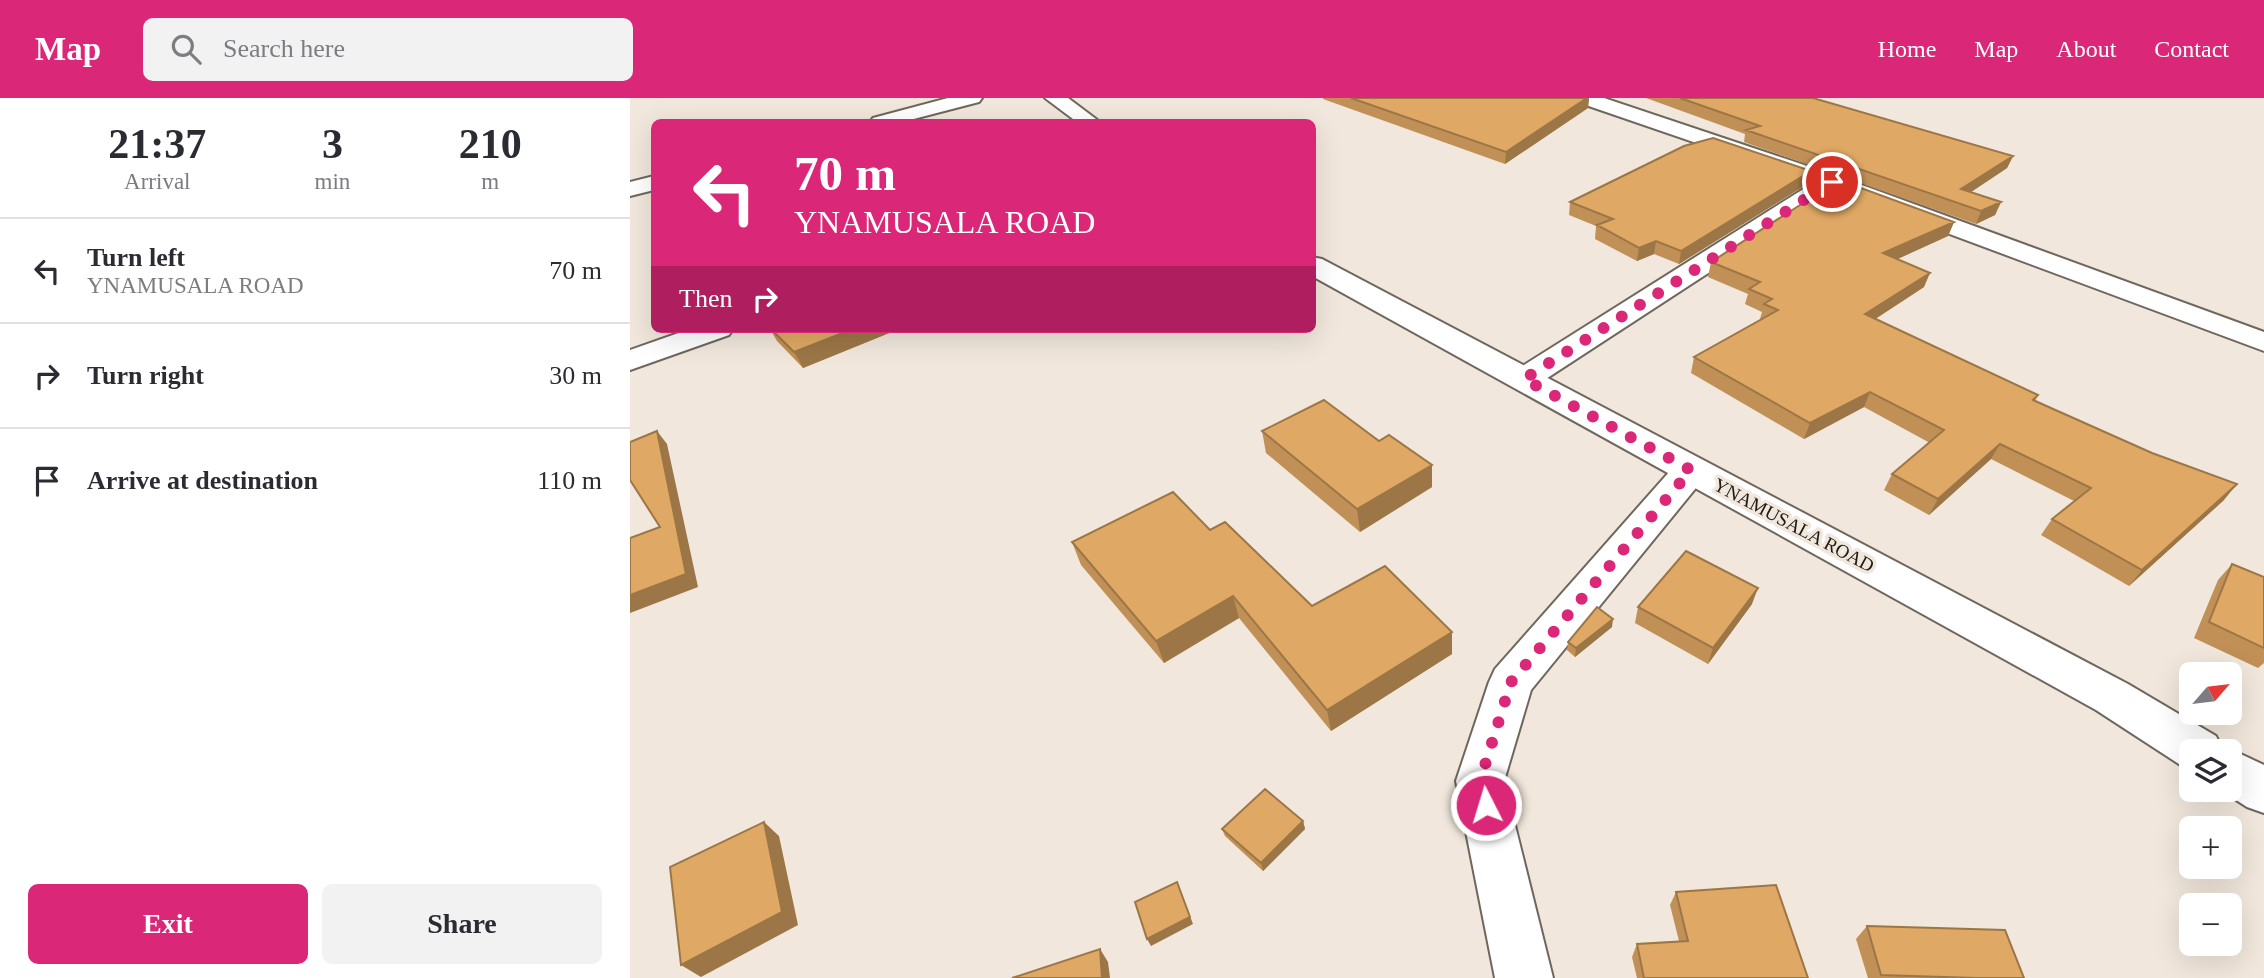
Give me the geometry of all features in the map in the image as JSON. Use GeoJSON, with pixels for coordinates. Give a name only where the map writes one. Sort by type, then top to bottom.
{"type":"FeatureCollection","features":[{"type":"Feature","properties":{"kind":"street"},"geometry":{"type":"LineString","coordinates":[[892,119],[972,98]]}},
{"type":"Feature","properties":{"kind":"street"},"geometry":{"type":"LineString","coordinates":[[1055,98],[1086,119]]}},
{"type":"Feature","properties":{"kind":"street"},"geometry":{"type":"LineString","coordinates":[[1584,98],[1832,182],[2264,342]]}},
{"type":"Feature","properties":{"kind":"street"},"geometry":{"type":"LineString","coordinates":[[1524,379],[1832,182]]}},
{"type":"Feature","properties":{"kind":"street"},"geometry":{"type":"LineString","coordinates":[[630,189],[651,184]]}},
{"type":"Feature","properties":{"kind":"street","name":"YNAMUSALA ROAD"},"geometry":{"type":"LineString","coordinates":[[1316,267],[2112,697],[2180,739]]}},
{"type":"Feature","properties":{"kind":"street"},"geometry":{"type":"LineString","coordinates":[[630,361],[707,333]]}},
{"type":"Feature","properties":{"kind":"street"},"geometry":{"type":"LineString","coordinates":[[1524,978],[1480,781],[1511,682],[1691,470]]}},
{"type":"Feature","properties":{"kind":"street"},"geometry":{"type":"LineString","coordinates":[[2242,777],[2264,791]]}},
{"type":"Feature","properties":{"kind":"building"},"geometry":{"type":"Polygon","coordinates":[[[1351,98],[1587,98],[1506,152],[1351,98]]]}},
{"type":"Feature","properties":{"kind":"building"},"geometry":{"type":"Polygon","coordinates":[[[1680,98],[1813,98],[2013,156],[1961,189],[2001,202],[1981,211],[1746,130],[1760,126],[1680,98]]]}},
{"type":"Feature","properties":{"kind":"building"},"geometry":{"type":"Polygon","coordinates":[[[1713,138],[1811,171],[1681,251],[1656,241],[1639,248],[1597,225],[1613,219],[1570,202],[1684,146],[1713,138]]]}},
{"type":"Feature","properties":{"kind":"building"},"geometry":{"type":"Polygon","coordinates":[[[1839,180],[1954,222],[1883,253],[1930,273],[1865,314],[2038,395],[2033,400],[2152,453],[2237,484],[2142,570],[2052,519],[2091,488],[2000,444],[1938,499],[1892,474],[1944,430],[1870,392],[1810,423],[1694,357],[1778,310],[1764,304],[1772,299],[1749,289],[1760,282],[1711,262],[1839,180]]]}},
{"type":"Feature","properties":{"kind":"building"},"geometry":{"type":"Polygon","coordinates":[[[775,333],[843,333],[794,352],[775,333]]]}},
{"type":"Feature","properties":{"kind":"building"},"geometry":{"type":"Polygon","coordinates":[[[1324,400],[1379,441],[1389,435],[1432,465],[1357,509],[1262,431],[1324,400]]]}},
{"type":"Feature","properties":{"kind":"building"},"geometry":{"type":"Polygon","coordinates":[[[657,431],[686,574],[630,595],[630,538],[660,527],[630,480],[630,442],[657,431]]]}},
{"type":"Feature","properties":{"kind":"building"},"geometry":{"type":"Polygon","coordinates":[[[1173,492],[1210,530],[1225,522],[1312,606],[1385,566],[1452,632],[1327,710],[1233,596],[1156,641],[1072,542],[1173,492]]]}},
{"type":"Feature","properties":{"kind":"building"},"geometry":{"type":"Polygon","coordinates":[[[1686,551],[1758,588],[1713,648],[1638,607],[1686,551]]]}},
{"type":"Feature","properties":{"kind":"building"},"geometry":{"type":"Polygon","coordinates":[[[2232,564],[2264,577],[2264,648],[2209,622],[2232,564]]]}},
{"type":"Feature","properties":{"kind":"building"},"geometry":{"type":"Polygon","coordinates":[[[1597,607],[1613,619],[1576,648],[1568,642],[1597,607]]]}},
{"type":"Feature","properties":{"kind":"building"},"geometry":{"type":"Polygon","coordinates":[[[1265,789],[1303,821],[1261,863],[1222,829],[1265,789]]]}},
{"type":"Feature","properties":{"kind":"building"},"geometry":{"type":"Polygon","coordinates":[[[764,822],[782,912],[681,965],[670,867],[764,822]]]}},
{"type":"Feature","properties":{"kind":"building"},"geometry":{"type":"Polygon","coordinates":[[[1177,882],[1190,917],[1147,939],[1135,902],[1177,882]]]}},
{"type":"Feature","properties":{"kind":"building"},"geometry":{"type":"Polygon","coordinates":[[[1776,885],[1808,978],[1644,978],[1637,944],[1688,941],[1676,892],[1776,885]]]}},
{"type":"Feature","properties":{"kind":"building"},"geometry":{"type":"Polygon","coordinates":[[[1867,926],[2005,930],[2024,978],[1881,975],[1867,926]]]}},
{"type":"Feature","properties":{"kind":"building"},"geometry":{"type":"Polygon","coordinates":[[[1100,949],[1102,978],[1012,978],[1100,949]]]}},
{"type":"Feature","properties":{"kind":"route"},"geometry":{"type":"LineString","coordinates":[[1486,805],[1480,781],[1511,682],[1691,470],[1524,379],[1832,182]]}}]}
